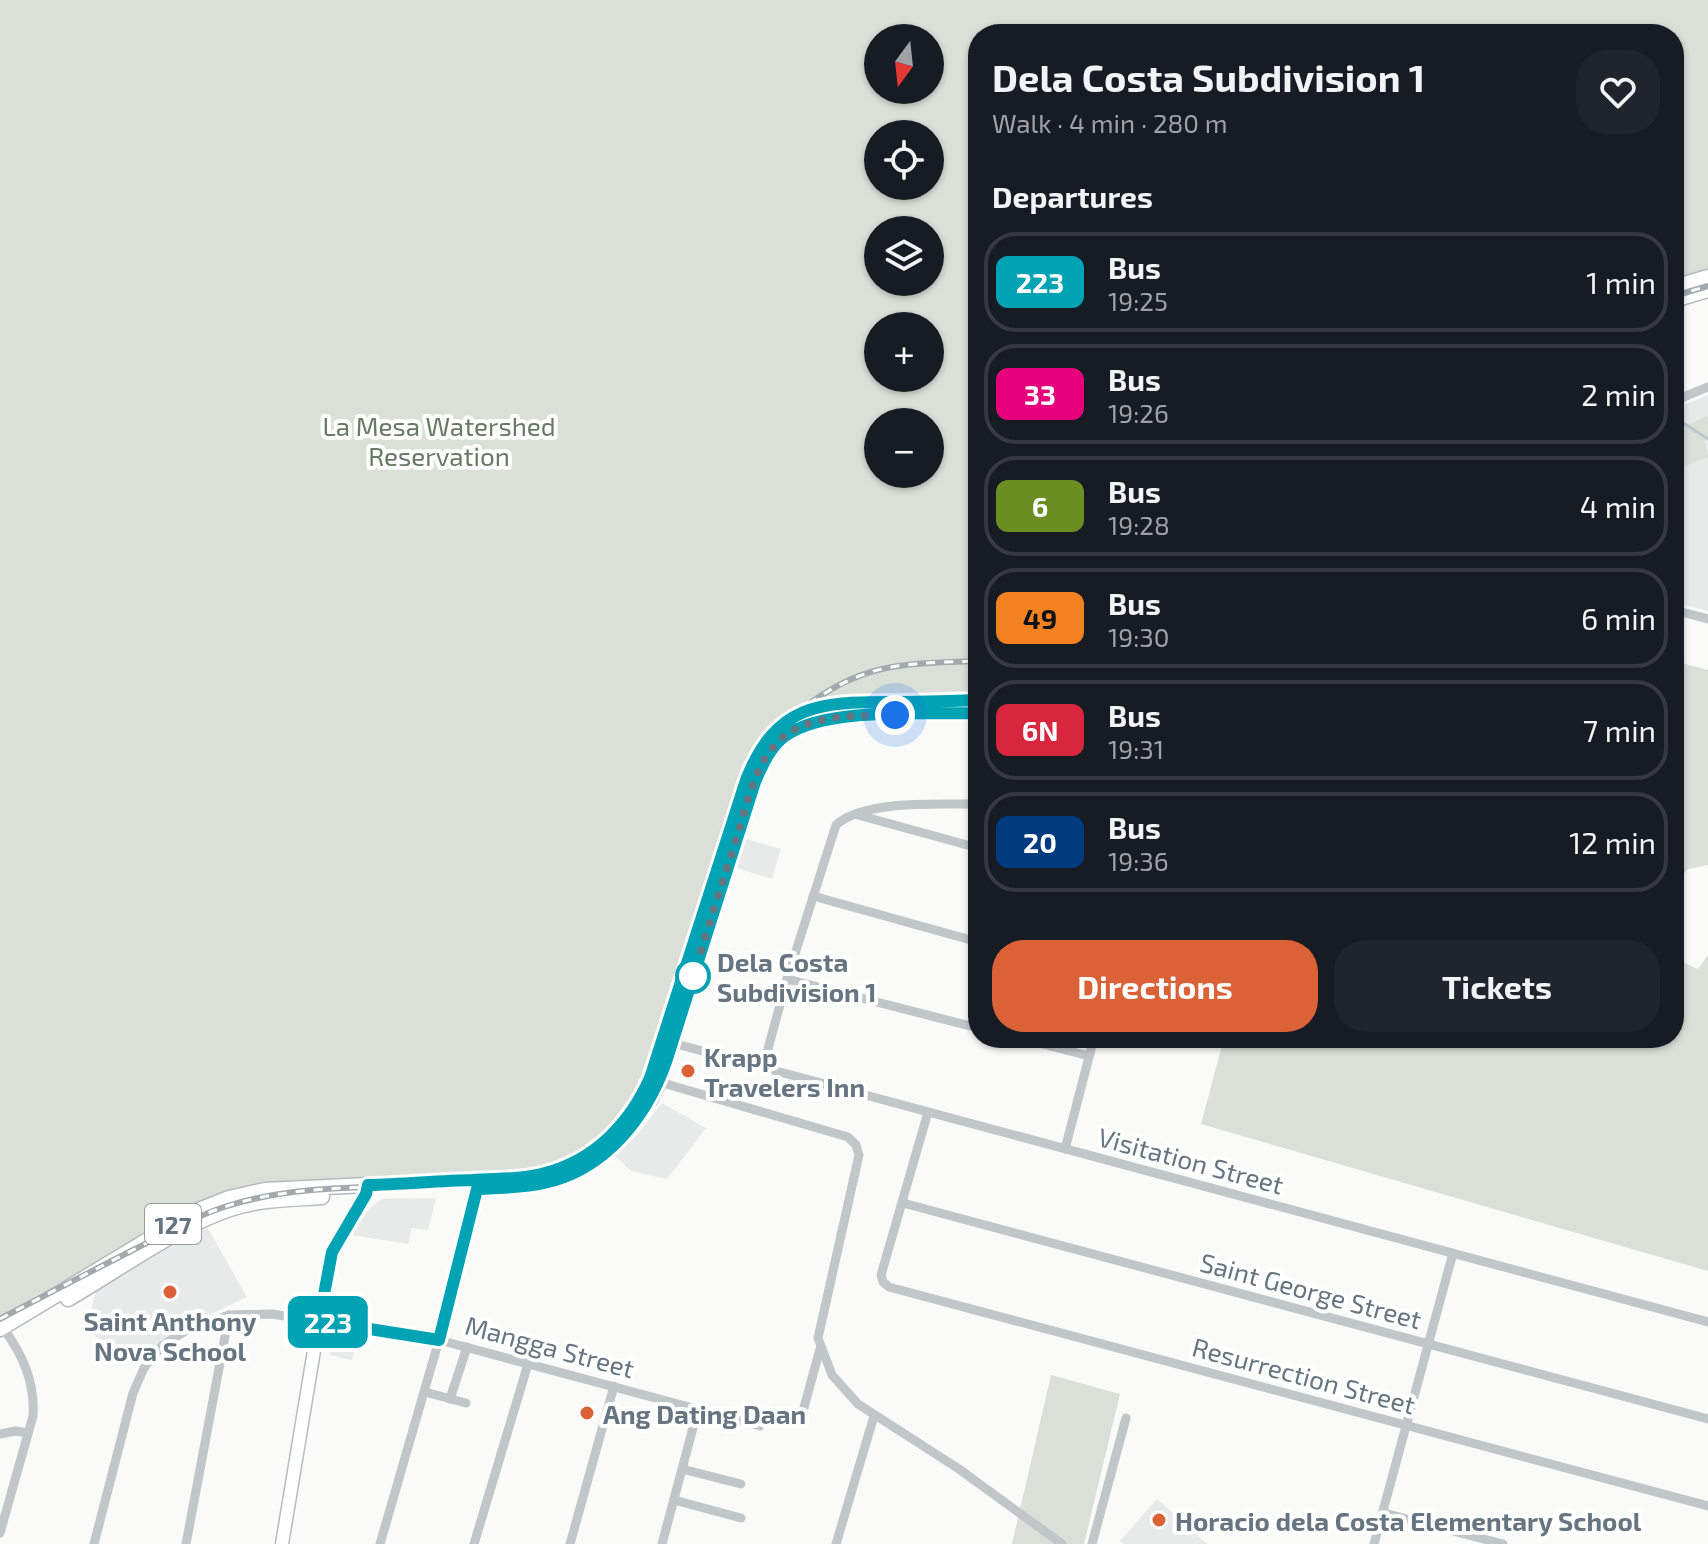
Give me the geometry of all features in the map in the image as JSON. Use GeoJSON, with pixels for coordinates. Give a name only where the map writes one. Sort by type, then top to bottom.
{"type":"FeatureCollection","features":[{"type":"Feature","properties":{"kind":"main road"},"geometry":{"type":"LineString","coordinates":[[1684,284],[1708,277]]}},
{"type":"Feature","properties":{"kind":"main road"},"geometry":{"type":"LineString","coordinates":[[1684,297],[1708,290]]}},
{"type":"Feature","properties":{"kind":"main road","name":"127"},"geometry":{"type":"LineString","coordinates":[[667,1042],[746,780],[754,761],[777,730],[808,710],[822,705],[968,700]]}},
{"type":"Feature","properties":{"kind":"main road","name":"127"},"geometry":{"type":"LineString","coordinates":[[3,1333],[200,1221],[221,1213],[266,1200],[529,1177],[574,1163],[622,1125],[654,1080],[748,802],[773,748],[783,737],[797,729],[825,720],[968,713]]}},
{"type":"Feature","properties":{"kind":"street"},"geometry":{"type":"LineString","coordinates":[[1684,397],[1708,387]]}},
{"type":"Feature","properties":{"kind":"street"},"geometry":{"type":"LineString","coordinates":[[1684,613],[1708,619]]}},
{"type":"Feature","properties":{"kind":"street"},"geometry":{"type":"LineString","coordinates":[[763,1067],[787,979],[836,825],[854,814],[899,806],[968,804]]}},
{"type":"Feature","properties":{"kind":"street"},"geometry":{"type":"LineString","coordinates":[[854,814],[968,845]]}},
{"type":"Feature","properties":{"kind":"street"},"geometry":{"type":"LineString","coordinates":[[813,896],[968,939]]}},
{"type":"Feature","properties":{"kind":"street"},"geometry":{"type":"LineString","coordinates":[[787,979],[968,1025]]}},
{"type":"Feature","properties":{"kind":"street","name":"Visitation Street"},"geometry":{"type":"LineString","coordinates":[[667,1042],[1708,1322]]}},
{"type":"Feature","properties":{"kind":"street"},"geometry":{"type":"LineString","coordinates":[[1058,1048],[1089,1056]]}},
{"type":"Feature","properties":{"kind":"street"},"geometry":{"type":"LineString","coordinates":[[1065,1149],[1091,1048]]}},
{"type":"Feature","properties":{"kind":"street"},"geometry":{"type":"LineString","coordinates":[[654,1080],[848,1137],[856,1145],[859,1155],[818,1338],[832,1375],[858,1404],[874,1416],[959,1469],[1062,1544]]}},
{"type":"Feature","properties":{"kind":"street"},"geometry":{"type":"LineString","coordinates":[[903,1203],[928,1112]]}},
{"type":"Feature","properties":{"kind":"street"},"geometry":{"type":"LineString","coordinates":[[380,1544],[439,1340],[476,1184]]}},
{"type":"Feature","properties":{"kind":"street"},"geometry":{"type":"LineString","coordinates":[[282,1544],[332,1252],[367,1190]]}},
{"type":"Feature","properties":{"kind":"street","name":"Resurrection Street"},"geometry":{"type":"LineString","coordinates":[[903,1203],[881,1275],[889,1287],[1708,1506]]}},
{"type":"Feature","properties":{"kind":"street","name":"Saint George Street"},"geometry":{"type":"LineString","coordinates":[[903,1203],[1708,1419]]}},
{"type":"Feature","properties":{"kind":"street"},"geometry":{"type":"LineString","coordinates":[[1374,1544],[1453,1253]]}},
{"type":"Feature","properties":{"kind":"street","name":"Mangga Street"},"geometry":{"type":"LineString","coordinates":[[94,1544],[133,1393],[144,1368],[163,1345],[187,1330],[229,1315],[258,1313],[439,1340],[760,1426]]}},
{"type":"Feature","properties":{"kind":"street"},"geometry":{"type":"LineString","coordinates":[[186,1544],[229,1315]]}},
{"type":"Feature","properties":{"kind":"street"},"geometry":{"type":"LineString","coordinates":[[0,1533],[28,1433],[34,1398],[31,1379],[3,1333]]}},
{"type":"Feature","properties":{"kind":"street"},"geometry":{"type":"LineString","coordinates":[[450,1399],[467,1347]]}},
{"type":"Feature","properties":{"kind":"street"},"geometry":{"type":"LineString","coordinates":[[800,1422],[820,1349]]}},
{"type":"Feature","properties":{"kind":"street"},"geometry":{"type":"LineString","coordinates":[[474,1544],[528,1364]]}},
{"type":"Feature","properties":{"kind":"street"},"geometry":{"type":"LineString","coordinates":[[570,1544],[614,1386]]}},
{"type":"Feature","properties":{"kind":"street"},"geometry":{"type":"LineString","coordinates":[[425,1392],[466,1403]]}},
{"type":"Feature","properties":{"kind":"street"},"geometry":{"type":"LineString","coordinates":[[662,1544],[698,1409]]}},
{"type":"Feature","properties":{"kind":"street"},"geometry":{"type":"LineString","coordinates":[[848,1544],[837,1542],[874,1416]]}},
{"type":"Feature","properties":{"kind":"street"},"geometry":{"type":"LineString","coordinates":[[1092,1544],[1126,1418]]}},
{"type":"Feature","properties":{"kind":"street"},"geometry":{"type":"LineString","coordinates":[[0,1434],[15,1431],[28,1433]]}},
{"type":"Feature","properties":{"kind":"street"},"geometry":{"type":"LineString","coordinates":[[682,1469],[741,1484]]}},
{"type":"Feature","properties":{"kind":"street"},"geometry":{"type":"LineString","coordinates":[[674,1500],[741,1518]]}},
{"type":"Feature","properties":{"kind":"street"},"geometry":{"type":"LineString","coordinates":[[1384,1513],[1503,1544]]}},
{"type":"Feature","properties":{"kind":"shaded area"},"geometry":{"type":"Polygon","coordinates":[[[1708,395],[1708,611],[1684,605],[1684,405],[1708,395]]]}},
{"type":"Feature","properties":{"kind":"shaded area"},"geometry":{"type":"Polygon","coordinates":[[[746,839],[781,849],[772,879],[737,868],[746,839]]]}},
{"type":"Feature","properties":{"kind":"shaded area"},"geometry":{"type":"Polygon","coordinates":[[[662,1103],[706,1128],[667,1179],[631,1171],[614,1155],[636,1136],[662,1103]]]}},
{"type":"Feature","properties":{"kind":"shaded area"},"geometry":{"type":"Polygon","coordinates":[[[436,1198],[428,1230],[412,1228],[408,1244],[352,1235],[368,1210],[382,1199],[436,1198]]]}},
{"type":"Feature","properties":{"kind":"shaded area","name":"Saint Anthony Nova School"},"geometry":{"type":"Polygon","coordinates":[[[205,1223],[247,1297],[180,1329],[140,1361],[85,1331],[97,1287],[205,1223]]]}},
{"type":"Feature","properties":{"kind":"shaded area"},"geometry":{"type":"Polygon","coordinates":[[[336,1326],[358,1331],[352,1360],[330,1355],[336,1326]]]}},
{"type":"Feature","properties":{"kind":"shaded area","name":"Horacio dela Costa Elementary School"},"geometry":{"type":"Polygon","coordinates":[[[1157,1499],[1207,1544],[1124,1544],[1120,1541],[1157,1499]]]}},
{"type":"Feature","properties":{"kind":"green space","name":"La Mesa Watershed Reservation"},"geometry":{"type":"Polygon","coordinates":[[[0,0],[1708,0],[1708,277],[1684,284],[1684,24],[968,24],[968,701],[839,707],[757,763],[644,1101],[565,1172],[265,1196],[198,1217],[0,1338],[0,0]]]}},
{"type":"Feature","properties":{"kind":"green space"},"geometry":{"type":"Polygon","coordinates":[[[1708,416],[1708,438],[1704,440],[1708,457],[1685,466],[1684,464],[1684,426],[1708,416]]]}},
{"type":"Feature","properties":{"kind":"green space"},"geometry":{"type":"Polygon","coordinates":[[[1684,664],[1708,670],[1708,865],[1688,869],[1684,874],[1684,664]]]}},
{"type":"Feature","properties":{"kind":"green space"},"geometry":{"type":"Polygon","coordinates":[[[1708,955],[1708,1271],[1201,1124],[1221,1048],[1684,1048],[1684,963],[1698,969],[1708,955]]]}},
{"type":"Feature","properties":{"kind":"green space"},"geometry":{"type":"Polygon","coordinates":[[[1051,1375],[1120,1394],[1084,1544],[1012,1544],[1051,1375]]]}},
{"type":"Feature","properties":{"kind":"waterway"},"geometry":{"type":"LineString","coordinates":[[1684,423],[1708,439]]}},
{"type":"Feature","properties":{"kind":"railway"},"geometry":{"type":"LineString","coordinates":[[1684,293],[1708,286]]}},
{"type":"Feature","properties":{"kind":"railway"},"geometry":{"type":"LineString","coordinates":[[0,1319],[190,1221],[224,1207],[301,1191],[512,1179],[558,1167],[601,1142],[635,1107],[665,1054],[689,975],[726,828],[758,760],[781,730],[809,704],[859,676],[903,665],[968,661]]}},
{"type":"Feature","properties":{"kind":"bus line","name":"223"},"geometry":{"type":"LineString","coordinates":[[968,700],[822,705],[789,720],[777,730],[754,761],[746,780],[650,1078],[641,1099],[622,1125],[587,1155],[545,1174],[368,1185],[366,1194],[332,1252],[319,1321],[439,1340],[477,1189],[543,1184],[569,1175],[604,1154],[629,1131],[659,1082],[755,782],[773,748],[783,737],[811,723],[825,720],[968,713]]}},
{"type":"Feature","properties":{"kind":"place","name":"Dela Costa Subdivision 1"},"geometry":{"type":"Point","coordinates":[693,976]}},
{"type":"Feature","properties":{"kind":"place","name":"Krapp Travelers Inn"},"geometry":{"type":"Point","coordinates":[688,1071]}},
{"type":"Feature","properties":{"kind":"place","name":"Saint Anthony Nova School"},"geometry":{"type":"Point","coordinates":[170,1292]}},
{"type":"Feature","properties":{"kind":"place","name":"Ang Dating Daan"},"geometry":{"type":"Point","coordinates":[587,1413]}},
{"type":"Feature","properties":{"kind":"place","name":"Horacio dela Costa Elementary School"},"geometry":{"type":"Point","coordinates":[1159,1520]}},
{"type":"Feature","properties":{"kind":"route"},"geometry":{"type":"LineString","coordinates":[[693,976],[691,984],[748,802],[773,748],[783,737],[811,723],[859,716],[895,715]]}}]}
